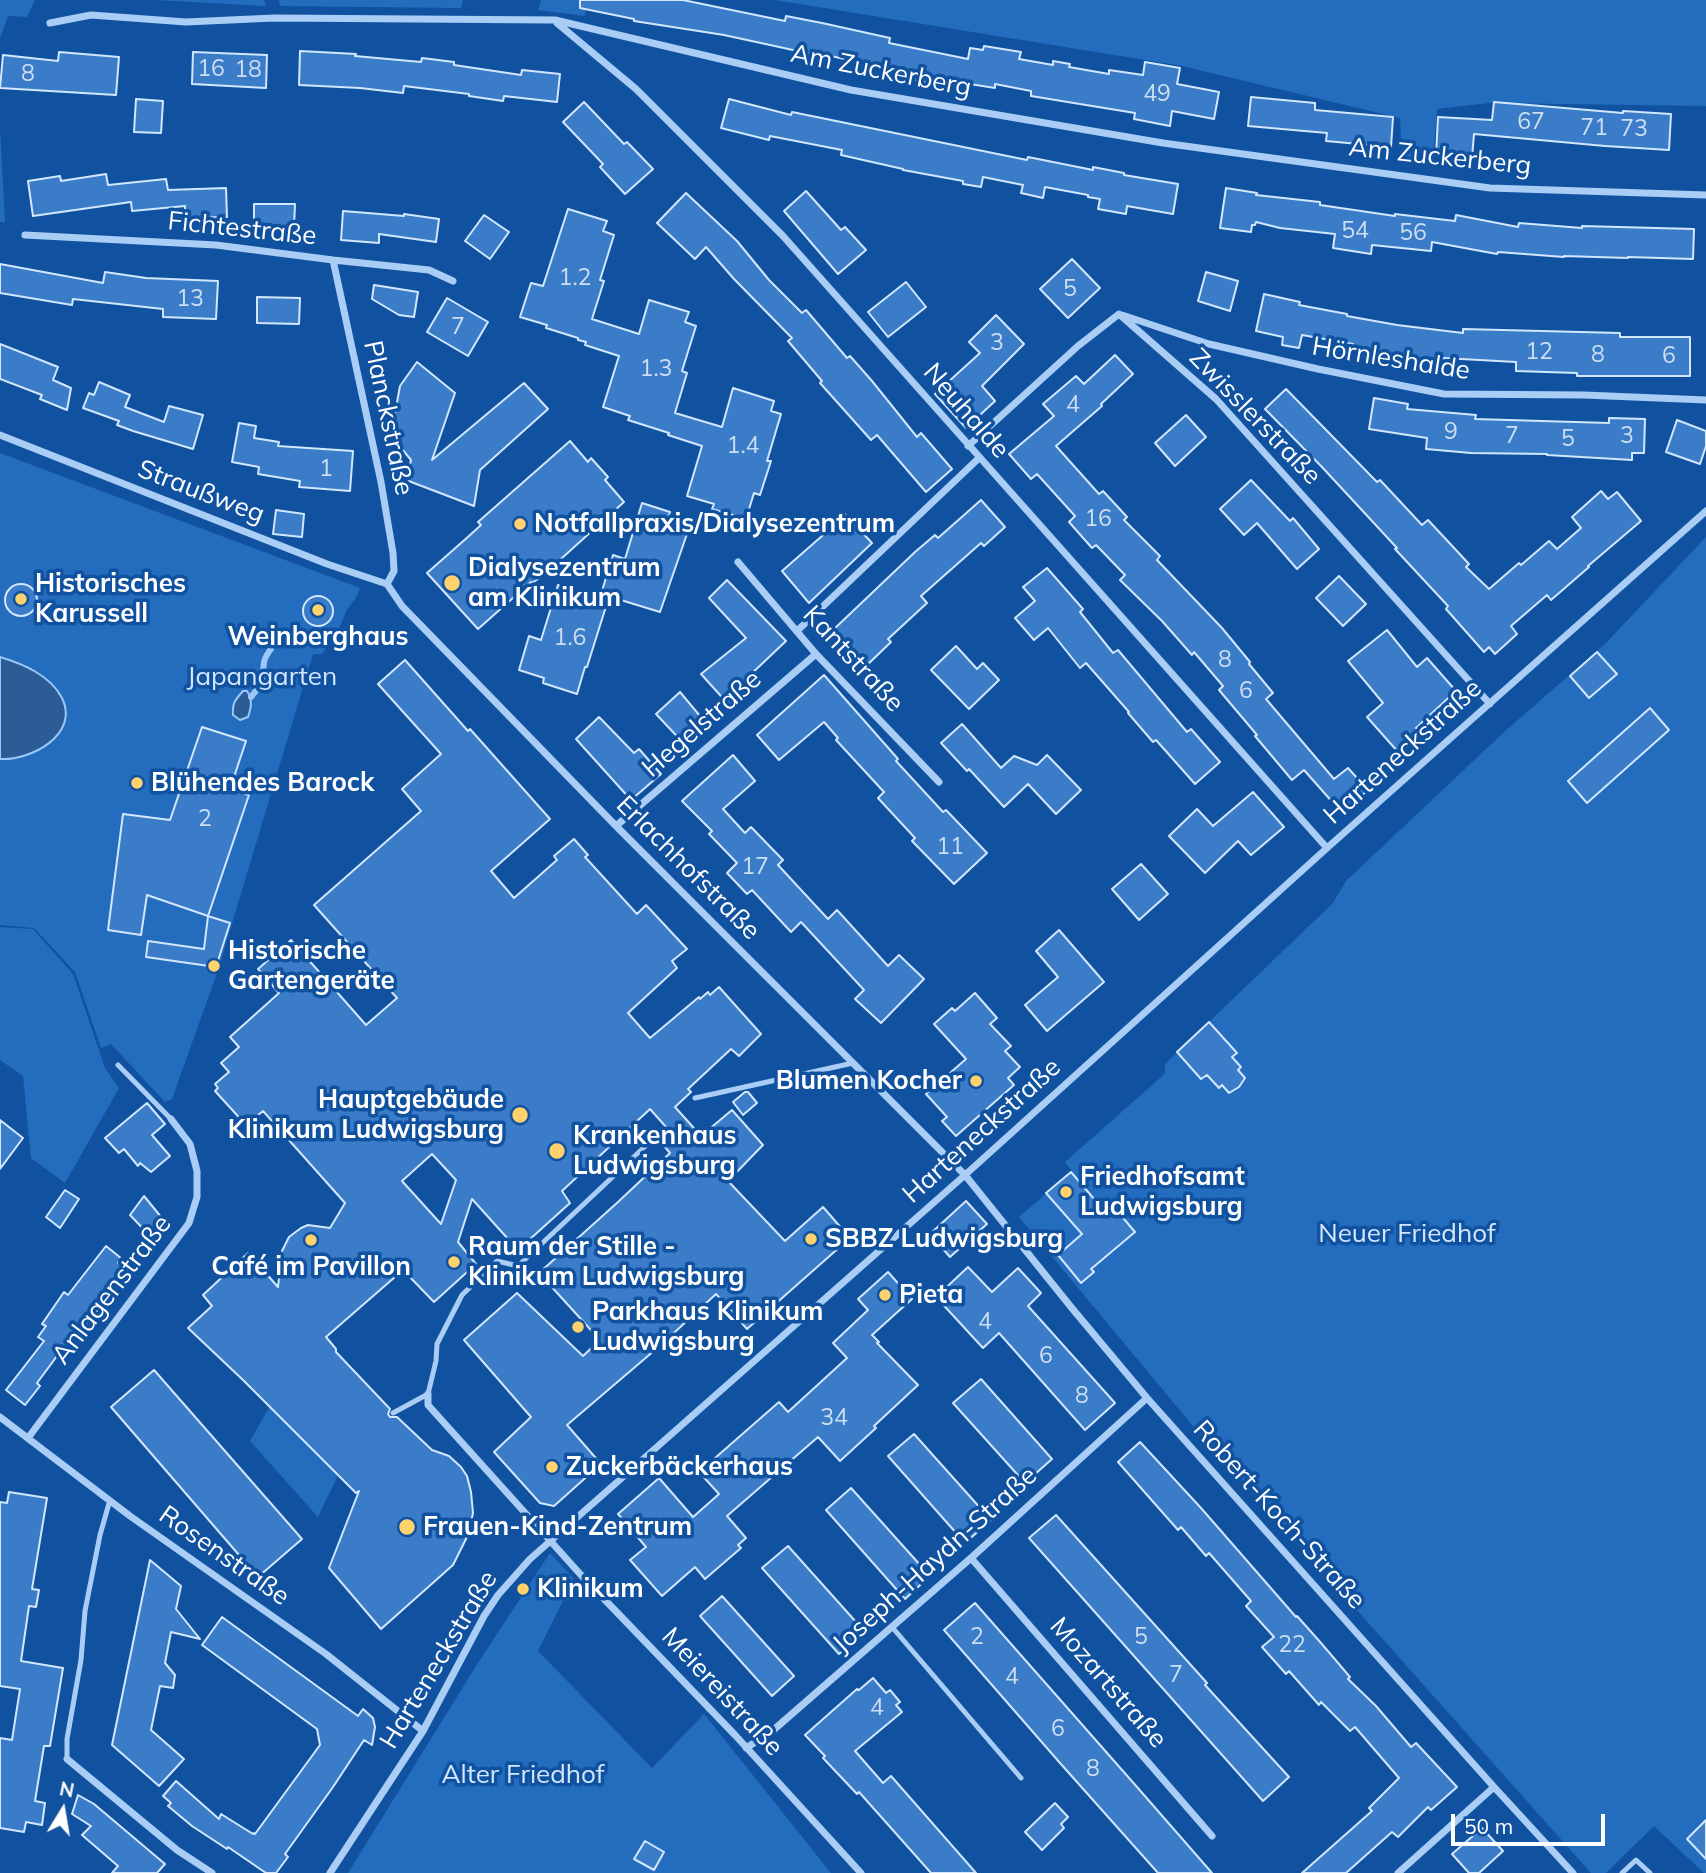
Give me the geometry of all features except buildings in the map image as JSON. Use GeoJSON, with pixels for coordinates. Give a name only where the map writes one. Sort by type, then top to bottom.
{"type":"FeatureCollection","features":[{"type":"Feature","properties":{"kind":"street","name":"Am Zuckerberg"},"geometry":{"type":"LineString","coordinates":[[50,23],[91,15],[186,22],[274,18],[555,20],[851,90],[1163,143],[1490,188],[1706,195]]}},
{"type":"Feature","properties":{"kind":"street","name":"Neuhalde"},"geometry":{"type":"LineString","coordinates":[[555,20],[636,89],[783,236],[1327,848]]}},
{"type":"Feature","properties":{"kind":"street","name":"Fichtestraße"},"geometry":{"type":"LineString","coordinates":[[25,235],[216,244],[429,270],[453,281]]}},
{"type":"Feature","properties":{"kind":"street","name":"Planckstraße"},"geometry":{"type":"LineString","coordinates":[[333,260],[381,482],[393,553],[394,571],[387,584]]}},
{"type":"Feature","properties":{"kind":"street"},"geometry":{"type":"LineString","coordinates":[[968,446],[1078,346],[1119,314]]}},
{"type":"Feature","properties":{"kind":"street","name":"Hörnleshalde"},"geometry":{"type":"LineString","coordinates":[[1119,314],[1209,344],[1444,394],[1706,400]]}},
{"type":"Feature","properties":{"kind":"street","name":"Zwisslerstraße"},"geometry":{"type":"LineString","coordinates":[[1119,314],[1216,399],[1490,704]]}},
{"type":"Feature","properties":{"kind":"street","name":"Straußweg"},"geometry":{"type":"LineString","coordinates":[[0,435],[327,564],[387,584]]}},
{"type":"Feature","properties":{"kind":"street"},"geometry":{"type":"LineString","coordinates":[[797,631],[979,458]]}},
{"type":"Feature","properties":{"kind":"street","name":"Harteneckstraße"},"geometry":{"type":"LineString","coordinates":[[330,1873],[423,1731],[484,1616],[498,1595],[530,1559],[965,1175],[1706,511]]}},
{"type":"Feature","properties":{"kind":"street","name":"Kantstraße"},"geometry":{"type":"LineString","coordinates":[[738,562],[816,654],[939,782]]}},
{"type":"Feature","properties":{"kind":"street","name":"Erlachhofstraße"},"geometry":{"type":"LineString","coordinates":[[387,584],[402,606],[616,826],[965,1175]]}},
{"type":"Feature","properties":{"kind":"street","name":"Hegelstraße"},"geometry":{"type":"LineString","coordinates":[[616,826],[816,654]]}},
{"type":"Feature","properties":{"kind":"street","name":"Anlagenstraße"},"geometry":{"type":"LineString","coordinates":[[28,1438],[189,1223],[197,1197],[197,1171],[190,1144],[171,1119]]}},
{"type":"Feature","properties":{"kind":"street","name":"Robert-Koch-Straße"},"geometry":{"type":"LineString","coordinates":[[965,1175],[1147,1398],[1573,1873]]}},
{"type":"Feature","properties":{"kind":"street","name":"Meiereistraße"},"geometry":{"type":"LineString","coordinates":[[428,1395],[428,1405],[581,1576],[861,1873]]}},
{"type":"Feature","properties":{"kind":"street","name":"Joseph-Haydn-Straße"},"geometry":{"type":"LineString","coordinates":[[746,1748],[770,1733],[892,1627],[1147,1398]]}},
{"type":"Feature","properties":{"kind":"street","name":"Rosenstraße"},"geometry":{"type":"LineString","coordinates":[[0,1417],[110,1500],[326,1654],[423,1731]]}},
{"type":"Feature","properties":{"kind":"street","name":"Mozartstraße"},"geometry":{"type":"LineString","coordinates":[[971,1558],[1212,1836]]}},
{"type":"Feature","properties":{"kind":"street"},"geometry":{"type":"LineString","coordinates":[[66,1759],[177,1850],[212,1873]]}},
{"type":"Feature","properties":{"kind":"street"},"geometry":{"type":"LineString","coordinates":[[1398,1873],[1494,1787]]}},
{"type":"Feature","properties":{"kind":"lane"},"geometry":{"type":"LineString","coordinates":[[695,1098],[853,1063]]}},
{"type":"Feature","properties":{"kind":"lane"},"geometry":{"type":"LineString","coordinates":[[118,1065],[171,1119]]}},
{"type":"Feature","properties":{"kind":"lane"},"geometry":{"type":"LineString","coordinates":[[393,1413],[428,1395],[437,1344],[462,1295],[497,1261],[518,1266],[655,1137]]}},
{"type":"Feature","properties":{"kind":"lane"},"geometry":{"type":"LineString","coordinates":[[66,1759],[81,1660],[85,1611],[97,1548],[110,1500]]}},
{"type":"Feature","properties":{"kind":"lane"},"geometry":{"type":"LineString","coordinates":[[892,1627],[1021,1778]]}},
{"type":"Feature","properties":{"kind":"lane"},"geometry":{"type":"LineString","coordinates":[[1622,1873],[1636,1860],[1650,1873]]}},
{"type":"Feature","properties":{"kind":"green space"},"geometry":{"type":"Polygon","coordinates":[[[0,0],[35,0],[27,17],[8,16],[0,38],[0,0]]]}},
{"type":"Feature","properties":{"kind":"green space"},"geometry":{"type":"Polygon","coordinates":[[[156,0],[264,0],[266,6],[156,0]]]}},
{"type":"Feature","properties":{"kind":"green space"},"geometry":{"type":"Polygon","coordinates":[[[279,0],[463,0],[461,8],[280,6],[279,0]]]}},
{"type":"Feature","properties":{"kind":"green space"},"geometry":{"type":"Polygon","coordinates":[[[541,0],[587,0],[585,16],[538,10],[541,0]]]}},
{"type":"Feature","properties":{"kind":"green space"},"geometry":{"type":"Polygon","coordinates":[[[775,0],[1706,0],[1706,106],[1490,103],[1437,109],[1433,161],[1402,156],[1400,118],[1182,66],[775,0]]]}},
{"type":"Feature","properties":{"kind":"green space"},"geometry":{"type":"Polygon","coordinates":[[[0,129],[5,222],[0,222],[0,129]]]}},
{"type":"Feature","properties":{"kind":"green space","name":"Blühendes Barock"},"geometry":{"type":"Polygon","coordinates":[[[0,453],[360,588],[339,629],[322,654],[313,654],[218,970],[172,1099],[165,1102],[111,1044],[101,1048],[75,972],[34,928],[0,925],[0,453]]]}},
{"type":"Feature","properties":{"kind":"green space","name":"Neuer Friedhof"},"geometry":{"type":"Polygon","coordinates":[[[1706,537],[1706,1873],[1654,1826],[1606,1873],[1591,1873],[1193,1426],[1019,1217],[1072,1171],[1065,1162],[1159,1079],[1165,1073],[1165,1064],[1333,903],[1346,881],[1503,733],[1605,644],[1706,537]]]}},
{"type":"Feature","properties":{"kind":"green space"},"geometry":{"type":"Polygon","coordinates":[[[0,927],[33,929],[73,974],[105,1068],[119,1088],[65,1183],[31,1158],[23,1076],[0,1060],[0,927]]]}},
{"type":"Feature","properties":{"kind":"green space"},"geometry":{"type":"Polygon","coordinates":[[[270,1406],[338,1475],[318,1517],[250,1441],[270,1406]]]}},
{"type":"Feature","properties":{"kind":"green space","name":"Alter Friedhof"},"geometry":{"type":"Polygon","coordinates":[[[550,1553],[574,1579],[538,1651],[652,1768],[704,1714],[831,1873],[348,1873],[476,1666],[550,1553]]]}},
{"type":"Feature","properties":{"kind":"shaded area"},"geometry":{"type":"Polygon","coordinates":[[[0,657],[27,667],[43,677],[57,690],[66,711],[58,734],[49,743],[25,756],[0,759],[0,657]]]}},
{"type":"Feature","properties":{"kind":"shaded area"},"geometry":{"type":"Polygon","coordinates":[[[243,691],[249,694],[251,707],[248,717],[240,720],[233,715],[233,707],[243,691]]]}},
{"type":"Feature","properties":{"kind":"waterway"},"geometry":{"type":"LineString","coordinates":[[251,697],[261,682],[265,659],[271,649]]}},
{"type":"Feature","properties":{"kind":"place","name":"Notfallpraxis/Dialysezentrum"},"geometry":{"type":"Point","coordinates":[520,524]}},
{"type":"Feature","properties":{"kind":"place","name":"Dialysezentrum am Klinikum"},"geometry":{"type":"Point","coordinates":[452,583]}},
{"type":"Feature","properties":{"kind":"place","name":"Historisches Karussell"},"geometry":{"type":"Point","coordinates":[21,599]}},
{"type":"Feature","properties":{"kind":"place","name":"Weinberghaus"},"geometry":{"type":"Point","coordinates":[318,610]}},
{"type":"Feature","properties":{"kind":"place","name":"Blühendes Barock"},"geometry":{"type":"Point","coordinates":[137,783]}},
{"type":"Feature","properties":{"kind":"place","name":"Historische Gartengeräte"},"geometry":{"type":"Point","coordinates":[214,966]}},
{"type":"Feature","properties":{"kind":"place","name":"Blumen Kocher"},"geometry":{"type":"Point","coordinates":[976,1081]}},
{"type":"Feature","properties":{"kind":"place","name":"Hauptgebäude Klinikum Ludwigsburg"},"geometry":{"type":"Point","coordinates":[520,1115]}},
{"type":"Feature","properties":{"kind":"place","name":"Krankenhaus Ludwigsburg"},"geometry":{"type":"Point","coordinates":[557,1151]}},
{"type":"Feature","properties":{"kind":"place","name":"Friedhofsamt Ludwigsburg"},"geometry":{"type":"Point","coordinates":[1066,1192]}},
{"type":"Feature","properties":{"kind":"place","name":"SBBZ Ludwigsburg"},"geometry":{"type":"Point","coordinates":[811,1239]}},
{"type":"Feature","properties":{"kind":"place","name":"Café im Pavillon"},"geometry":{"type":"Point","coordinates":[311,1240]}},
{"type":"Feature","properties":{"kind":"place","name":"Raum der Stille - Klinikum Ludwigsburg"},"geometry":{"type":"Point","coordinates":[454,1262]}},
{"type":"Feature","properties":{"kind":"place","name":"Pieta"},"geometry":{"type":"Point","coordinates":[885,1295]}},
{"type":"Feature","properties":{"kind":"place","name":"Parkhaus Klinikum Ludwigsburg"},"geometry":{"type":"Point","coordinates":[578,1327]}},
{"type":"Feature","properties":{"kind":"place","name":"Zuckerbäckerhaus"},"geometry":{"type":"Point","coordinates":[552,1467]}},
{"type":"Feature","properties":{"kind":"place","name":"Frauen-Kind-Zentrum"},"geometry":{"type":"Point","coordinates":[407,1527]}},
{"type":"Feature","properties":{"kind":"place","name":"Klinikum"},"geometry":{"type":"Point","coordinates":[523,1589]}},
{"type":"Feature","properties":{"kind":"park label","name":"Japangarten"},"geometry":{"type":"Point","coordinates":[262,677]}}]}
